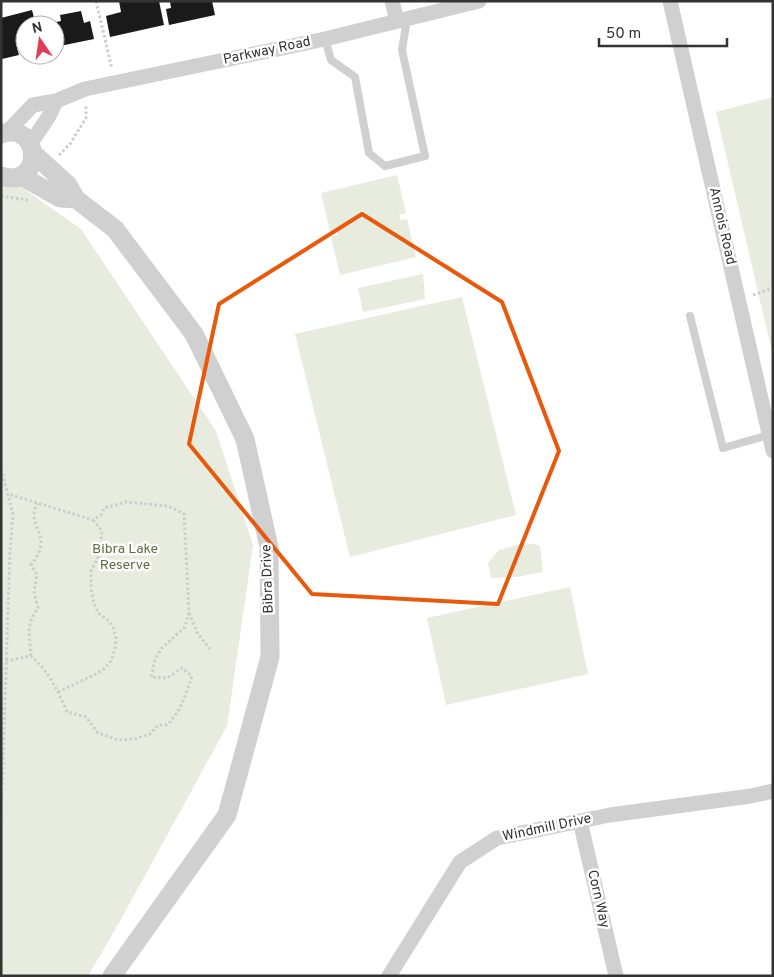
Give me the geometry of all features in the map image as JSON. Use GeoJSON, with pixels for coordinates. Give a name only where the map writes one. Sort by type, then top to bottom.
{"type":"FeatureCollection","features":[{"type":"Feature","properties":{"kind":"street"},"geometry":{"type":"LineString","coordinates":[[392,1],[402,20]]}},
{"type":"Feature","properties":{"kind":"street","name":"Parkway Road"},"geometry":{"type":"LineString","coordinates":[[5,133],[33,105],[56,101],[86,89],[325,39],[479,1]]}},
{"type":"Feature","properties":{"kind":"street","name":"Annois Road"},"geometry":{"type":"LineString","coordinates":[[670,1],[773,451]]}},
{"type":"Feature","properties":{"kind":"street"},"geometry":{"type":"LineString","coordinates":[[1,176],[9,179],[20,176],[31,167],[32,149],[56,101]]}},
{"type":"Feature","properties":{"kind":"street","name":"Bibra Drive"},"geometry":{"type":"LineString","coordinates":[[5,133],[21,134],[32,149],[68,184],[76,199],[115,229],[194,334],[245,439],[269,547],[270,657],[227,815],[112,976]]}},
{"type":"Feature","properties":{"kind":"street","name":"Bibra Drive"},"geometry":{"type":"LineString","coordinates":[[20,176],[60,198],[76,199]]}},
{"type":"Feature","properties":{"kind":"street","name":"Windmill Drive"},"geometry":{"type":"LineString","coordinates":[[389,976],[460,862],[497,838],[610,814],[751,796],[773,791]]}},
{"type":"Feature","properties":{"kind":"street","name":"Corn Way"},"geometry":{"type":"LineString","coordinates":[[580,821],[616,976]]}},
{"type":"Feature","properties":{"kind":"lane"},"geometry":{"type":"LineString","coordinates":[[325,39],[330,60],[355,77],[369,153],[385,166],[424,156],[402,50],[402,20]]}},
{"type":"Feature","properties":{"kind":"lane"},"geometry":{"type":"LineString","coordinates":[[690,316],[723,448],[769,436]]}},
{"type":"Feature","properties":{"kind":"path"},"geometry":{"type":"LineString","coordinates":[[96,1],[115,83]]}},
{"type":"Feature","properties":{"kind":"path"},"geometry":{"type":"LineString","coordinates":[[738,300],[773,288]]}},
{"type":"Feature","properties":{"kind":"path"},"geometry":{"type":"LineString","coordinates":[[1,469],[13,514],[10,552],[1,819]]}},
{"type":"Feature","properties":{"kind":"path"},"geometry":{"type":"LineString","coordinates":[[8,494],[93,520],[102,531],[99,556],[90,571],[91,590],[98,613],[109,621],[113,628],[116,638],[115,649],[111,661],[104,669],[58,692]]}},
{"type":"Feature","properties":{"kind":"path"},"geometry":{"type":"LineString","coordinates":[[37,503],[34,512],[42,542],[40,554],[31,565],[38,575],[34,592],[38,608],[32,617],[29,628],[31,656],[40,664],[58,692],[67,712],[86,717],[98,733],[118,740],[134,739],[150,734],[158,725],[167,725],[173,719],[186,697],[192,676],[182,668],[167,678],[151,677],[155,659],[162,648],[186,627],[189,612],[184,514],[168,506],[126,502],[104,508],[102,514],[93,520]]}},
{"type":"Feature","properties":{"kind":"path"},"geometry":{"type":"LineString","coordinates":[[189,612],[198,634],[210,649]]}},
{"type":"Feature","properties":{"kind":"path"},"geometry":{"type":"LineString","coordinates":[[6,660],[31,656]]}},
{"type":"Feature","properties":{"kind":"highlighted area"},"geometry":{"type":"Polygon","coordinates":[[[362,214],[502,302],[559,451],[498,604],[312,594],[189,444],[219,304],[362,214]]]}},
{"type":"Feature","properties":{"kind":"green space"},"geometry":{"type":"Polygon","coordinates":[[[773,97],[773,356],[716,112],[773,97]]]}},
{"type":"Feature","properties":{"kind":"green space","name":"Bibra Lake Reserve"},"geometry":{"type":"Polygon","coordinates":[[[1,173],[81,229],[216,431],[253,545],[227,726],[88,976],[1,976],[1,173]]]}},
{"type":"Feature","properties":{"kind":"green space"},"geometry":{"type":"Polygon","coordinates":[[[397,175],[406,213],[399,215],[400,220],[407,219],[416,257],[340,275],[331,237],[338,235],[338,230],[330,231],[321,193],[397,175]]]}},
{"type":"Feature","properties":{"kind":"green space"},"geometry":{"type":"Polygon","coordinates":[[[423,274],[425,299],[363,312],[358,288],[423,274]]]}},
{"type":"Feature","properties":{"kind":"green space"},"geometry":{"type":"Polygon","coordinates":[[[462,297],[516,515],[350,557],[295,334],[462,297]]]}},
{"type":"Feature","properties":{"kind":"green space"},"geometry":{"type":"Polygon","coordinates":[[[534,544],[540,546],[543,572],[516,577],[491,578],[488,563],[499,550],[517,545],[534,544]]]}},
{"type":"Feature","properties":{"kind":"green space"},"geometry":{"type":"Polygon","coordinates":[[[570,587],[588,674],[446,705],[427,618],[570,587]]]}},
{"type":"Feature","properties":{"kind":"building"},"geometry":{"type":"Polygon","coordinates":[[[119,1],[159,1],[164,25],[110,37],[106,16],[121,12],[119,1]]]}},
{"type":"Feature","properties":{"kind":"building"},"geometry":{"type":"Polygon","coordinates":[[[170,1],[212,1],[215,15],[169,25],[166,9],[171,8],[170,1]]]}},
{"type":"Feature","properties":{"kind":"building"},"geometry":{"type":"Polygon","coordinates":[[[32,10],[33,15],[15,15],[15,56],[2,59],[1,18],[32,10]]]}},
{"type":"Feature","properties":{"kind":"building"},"geometry":{"type":"Polygon","coordinates":[[[81,11],[84,23],[90,21],[94,39],[65,45],[65,15],[60,15],[81,11]]]}}]}
